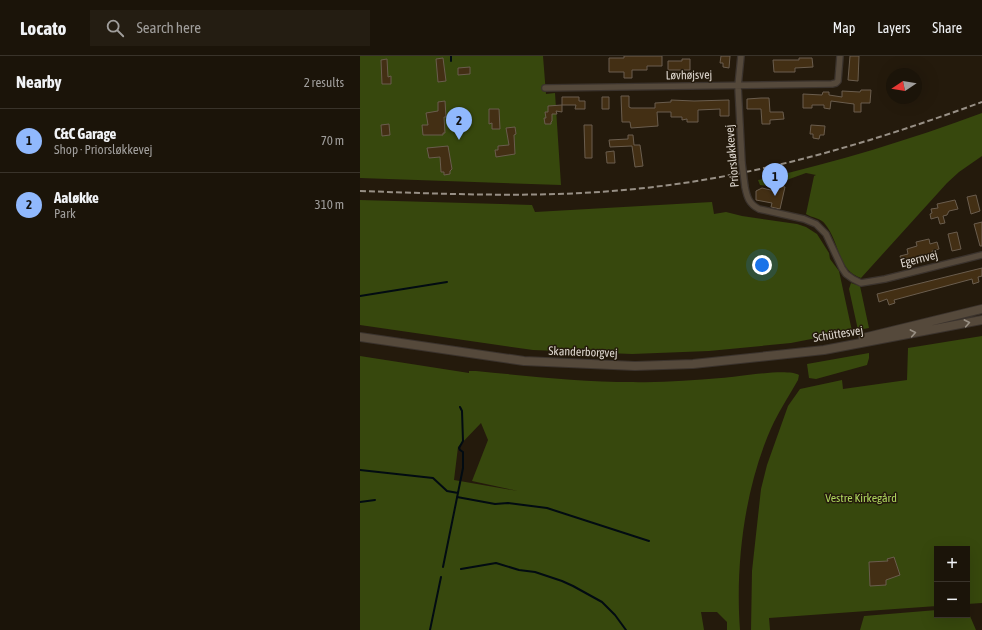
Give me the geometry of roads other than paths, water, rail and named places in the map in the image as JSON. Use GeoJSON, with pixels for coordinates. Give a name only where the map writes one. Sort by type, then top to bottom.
{"type":"FeatureCollection","features":[{"type":"Feature","properties":{"kind":"main road","name":"Schüttesvej"},"geometry":{"type":"LineString","coordinates":[[806,351],[982,309]]}},
{"type":"Feature","properties":{"kind":"main road","name":"Schüttesvej"},"geometry":{"type":"LineString","coordinates":[[806,351],[824,350],[982,320]]}},
{"type":"Feature","properties":{"kind":"main road","name":"Skanderborgvej"},"geometry":{"type":"LineString","coordinates":[[360,337],[524,361],[635,366],[693,364],[806,351]]}},
{"type":"Feature","properties":{"kind":"street","name":"Priorsløkkevej"},"geometry":{"type":"LineString","coordinates":[[742,56],[738,86],[742,163],[747,197],[753,206],[759,209],[804,219],[816,224],[826,234],[846,274],[861,283]]}},
{"type":"Feature","properties":{"kind":"street","name":"Løvhøjsvej"},"geometry":{"type":"LineString","coordinates":[[545,88],[832,84],[838,81],[840,56]]}},
{"type":"Feature","properties":{"kind":"street","name":"Egernvej"},"geometry":{"type":"LineString","coordinates":[[861,283],[885,279],[982,254]]}},
{"type":"Feature","properties":{"kind":"waterway"},"geometry":{"type":"LineString","coordinates":[[451,56],[451,61]]}},
{"type":"Feature","properties":{"kind":"waterway"},"geometry":{"type":"LineString","coordinates":[[360,296],[447,282]]}},
{"type":"Feature","properties":{"kind":"waterway"},"geometry":{"type":"LineString","coordinates":[[443,567],[463,468],[463,452],[459,448],[463,441],[462,411],[460,407]]}},
{"type":"Feature","properties":{"kind":"waterway"},"geometry":{"type":"LineString","coordinates":[[360,470],[433,478],[447,491],[458,493]]}},
{"type":"Feature","properties":{"kind":"waterway"},"geometry":{"type":"LineString","coordinates":[[457,497],[495,504],[508,503],[547,508],[649,541]]}},
{"type":"Feature","properties":{"kind":"waterway"},"geometry":{"type":"LineString","coordinates":[[360,502],[375,500]]}},
{"type":"Feature","properties":{"kind":"waterway"},"geometry":{"type":"LineString","coordinates":[[461,569],[496,563],[519,570],[535,572],[562,581],[602,602],[615,615],[626,630]]}},
{"type":"Feature","properties":{"kind":"waterway"},"geometry":{"type":"LineString","coordinates":[[430,630],[441,577]]}},
{"type":"Feature","properties":{"kind":"railway"},"geometry":{"type":"LineString","coordinates":[[360,191],[525,195],[624,190],[671,185],[762,169],[806,158],[850,146],[938,118],[982,102]]}},
{"type":"Feature","properties":{"kind":"place","name":"Aaløkke"},"geometry":{"type":"Point","coordinates":[459,140]}},
{"type":"Feature","properties":{"kind":"place","name":"C&C Garage"},"geometry":{"type":"Point","coordinates":[775,196]}},
{"type":"Feature","properties":{"kind":"park label","name":"Vestre Kirkegård"},"geometry":{"type":"Point","coordinates":[861,498]}}]}
